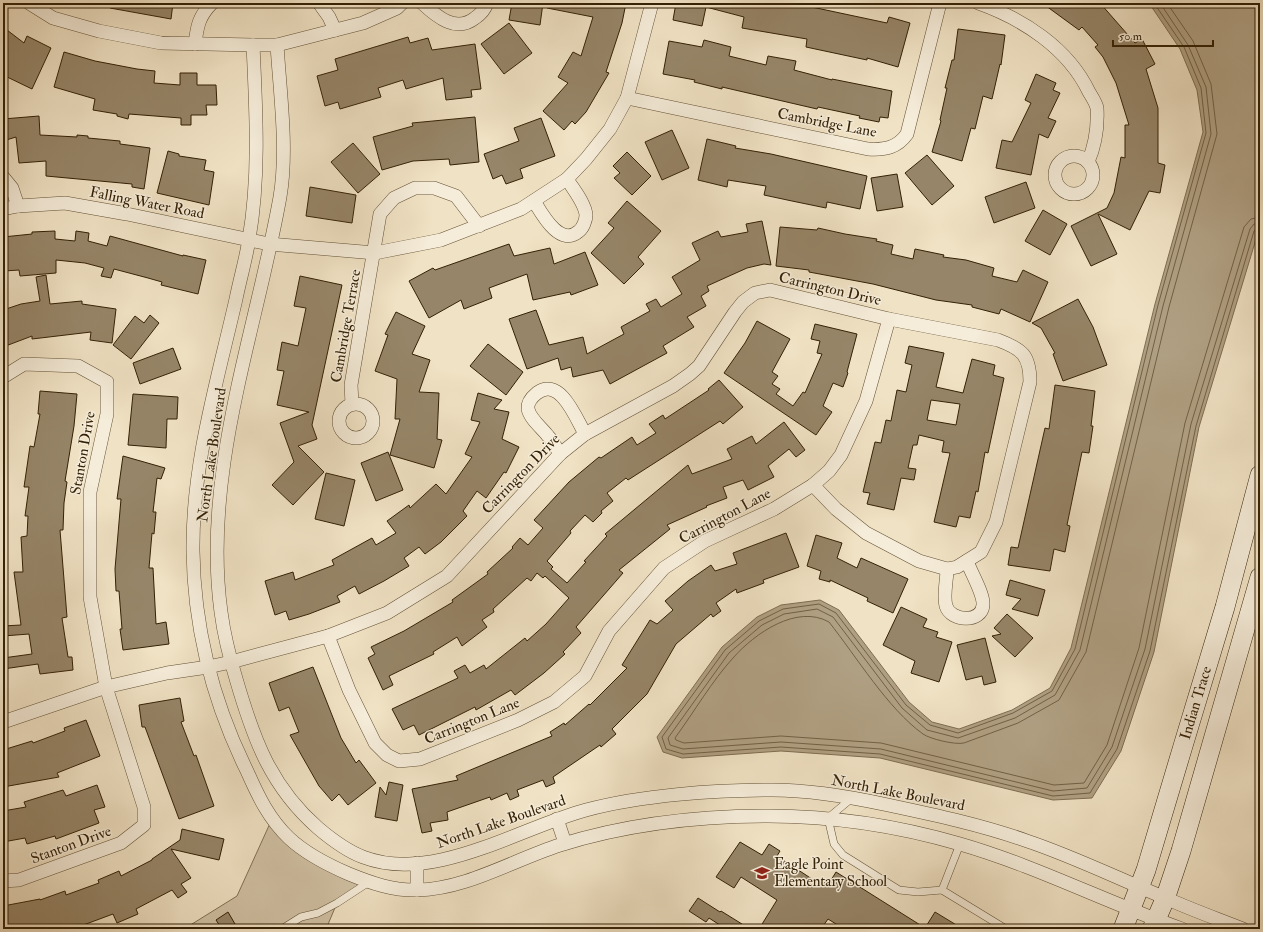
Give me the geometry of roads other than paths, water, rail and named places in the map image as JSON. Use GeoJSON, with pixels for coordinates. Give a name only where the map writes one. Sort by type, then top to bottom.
{"type":"FeatureCollection","features":[{"type":"Feature","properties":{"kind":"main road","name":"Indian Trace"},"geometry":{"type":"LineString","coordinates":[[1123,929],[1148,862],[1225,607],[1260,475]]}},
{"type":"Feature","properties":{"kind":"main road","name":"Indian Trace"},"geometry":{"type":"LineString","coordinates":[[1154,924],[1165,898],[1183,844],[1260,577]]}},
{"type":"Feature","properties":{"kind":"street"},"geometry":{"type":"LineString","coordinates":[[29,3],[53,18],[99,31],[161,43],[253,45],[277,45],[363,23],[397,8],[402,3]]}},
{"type":"Feature","properties":{"kind":"street"},"geometry":{"type":"LineString","coordinates":[[195,44],[196,30],[202,12],[212,3]]}},
{"type":"Feature","properties":{"kind":"street"},"geometry":{"type":"LineString","coordinates":[[319,3],[329,17],[335,30]]}},
{"type":"Feature","properties":{"kind":"street"},"geometry":{"type":"LineString","coordinates":[[422,3],[439,18],[455,24],[472,20],[480,14],[487,3]]}},
{"type":"Feature","properties":{"kind":"street","name":"Falling Water Road"},"geometry":{"type":"LineString","coordinates":[[3,209],[18,206],[65,203],[128,214],[269,244],[375,253],[441,240],[521,209],[567,180],[586,159],[610,129],[627,98],[652,3]]}},
{"type":"Feature","properties":{"kind":"street","name":"Cambridge Lane"},"geometry":{"type":"LineString","coordinates":[[627,98],[868,149],[884,150],[900,144],[907,134],[940,3]]}},
{"type":"Feature","properties":{"kind":"street"},"geometry":{"type":"LineString","coordinates":[[978,3],[998,10],[1030,27],[1058,49],[1081,75],[1097,107],[1094,149],[1088,162]]}},
{"type":"Feature","properties":{"kind":"street","name":"North Lake Boulevard"},"geometry":{"type":"LineString","coordinates":[[253,45],[257,125],[255,184],[249,240],[202,449],[194,495],[193,551],[196,611],[208,667],[230,736],[261,801],[272,819],[287,836],[303,850],[333,867],[369,882],[403,890],[417,890],[459,883],[565,843],[594,835],[661,821],[766,816],[828,818],[895,829],[960,844],[1130,908],[1154,924],[1182,929]]}},
{"type":"Feature","properties":{"kind":"street","name":"North Lake Boulevard"},"geometry":{"type":"LineString","coordinates":[[277,45],[283,139],[281,192],[236,390],[218,511],[218,564],[221,612],[231,662],[250,728],[260,751],[286,795],[303,815],[324,833],[361,856],[374,860],[417,863],[452,858],[557,819],[589,809],[667,795],[776,790],[853,798],[941,816],[1026,840],[1243,929]]}},
{"type":"Feature","properties":{"kind":"street"},"geometry":{"type":"LineString","coordinates":[[3,177],[12,188],[18,206]]}},
{"type":"Feature","properties":{"kind":"street"},"geometry":{"type":"LineString","coordinates":[[534,201],[552,228],[561,234],[571,235],[579,232],[584,224],[586,214],[583,205],[567,180]]}},
{"type":"Feature","properties":{"kind":"street","name":"Cambridge Terrace"},"geometry":{"type":"LineString","coordinates":[[352,404],[351,385],[375,253],[380,214],[394,198],[415,188],[434,188],[456,196],[478,226]]}},
{"type":"Feature","properties":{"kind":"street","name":"Carrington Drive"},"geometry":{"type":"LineString","coordinates":[[231,662],[328,636],[387,613],[447,576],[560,454],[585,434],[673,386],[690,374],[699,366],[735,312],[755,293],[770,290],[889,319],[998,340],[1014,346],[1026,356],[1030,368],[1030,382],[996,522],[981,552],[957,567],[946,569]]}},
{"type":"Feature","properties":{"kind":"street","name":"Carrington Lane"},"geometry":{"type":"LineString","coordinates":[[328,636],[348,690],[375,743],[387,755],[399,761],[420,759],[518,720],[554,702],[585,676],[609,631],[664,568],[705,540],[774,510],[814,485],[829,471],[844,448],[866,401],[889,319]]}},
{"type":"Feature","properties":{"kind":"street","name":"Stanton Drive"},"geometry":{"type":"LineString","coordinates":[[3,377],[24,364],[78,366],[107,382],[107,414],[90,492],[90,597],[106,687],[144,807],[144,825],[121,843],[19,880],[3,881]]}},
{"type":"Feature","properties":{"kind":"street"},"geometry":{"type":"LineString","coordinates":[[560,454],[528,409],[529,401],[534,395],[542,390],[551,388],[560,393],[585,434]]}},
{"type":"Feature","properties":{"kind":"street"},"geometry":{"type":"LineString","coordinates":[[814,485],[836,510],[866,533],[919,561],[946,569],[946,607],[951,615],[961,618],[971,618],[979,614],[983,606],[981,594],[972,577],[967,561]]}},
{"type":"Feature","properties":{"kind":"street"},"geometry":{"type":"LineString","coordinates":[[3,722],[106,687],[167,673],[231,662]]}},
{"type":"Feature","properties":{"kind":"street"},"geometry":{"type":"LineString","coordinates":[[557,819],[565,843]]}},
{"type":"Feature","properties":{"kind":"street"},"geometry":{"type":"LineString","coordinates":[[417,863],[417,890]]}},
{"type":"Feature","properties":{"kind":"lane"},"geometry":{"type":"LineString","coordinates":[[853,798],[828,818],[834,844],[850,859],[899,890],[918,892],[942,890],[1006,929]]}},
{"type":"Feature","properties":{"kind":"lane"},"geometry":{"type":"LineString","coordinates":[[942,890],[960,844]]}},
{"type":"Feature","properties":{"kind":"lane"},"geometry":{"type":"LineString","coordinates":[[282,929],[301,917],[318,913],[337,903],[369,882]]}},
{"type":"Feature","properties":{"kind":"water"},"geometry":{"type":"Polygon","coordinates":[[[1149,3],[1260,3],[1260,226],[1199,427],[1154,652],[1121,751],[1092,798],[1053,800],[880,758],[781,751],[682,758],[663,752],[657,737],[722,647],[757,617],[781,605],[820,600],[839,610],[909,702],[932,722],[959,729],[1012,710],[1050,688],[1071,648],[1155,304],[1203,132],[1197,90],[1180,49],[1149,3]]]}},
{"type":"Feature","properties":{"kind":"place","name":"Eagle Point Elementary School"},"geometry":{"type":"Point","coordinates":[762,873]}}]}
